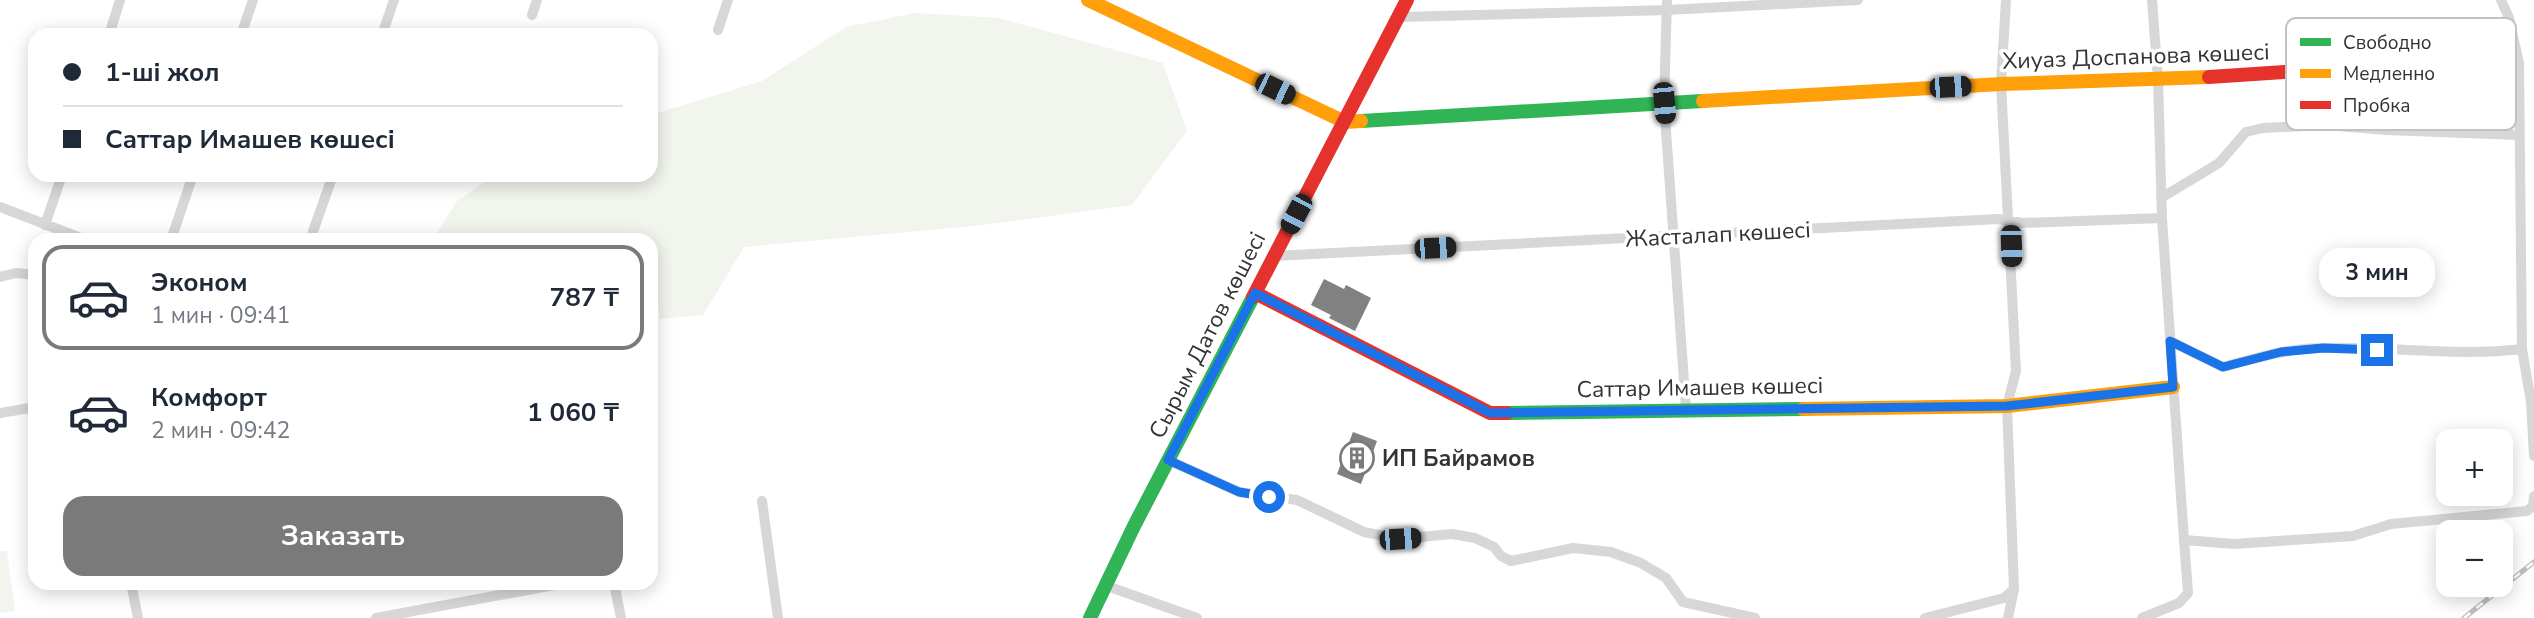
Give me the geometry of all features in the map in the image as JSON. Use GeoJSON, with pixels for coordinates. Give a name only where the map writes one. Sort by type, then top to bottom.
{"type":"FeatureCollection","features":[{"type":"Feature","properties":{"kind":"street"},"geometry":{"type":"LineString","coordinates":[[111,28],[120,0]]}},
{"type":"Feature","properties":{"kind":"street"},"geometry":{"type":"LineString","coordinates":[[243,28],[253,0]]}},
{"type":"Feature","properties":{"kind":"street"},"geometry":{"type":"LineString","coordinates":[[384,28],[394,0]]}},
{"type":"Feature","properties":{"kind":"street"},"geometry":{"type":"LineString","coordinates":[[532,16],[537,0]]}},
{"type":"Feature","properties":{"kind":"street"},"geometry":{"type":"LineString","coordinates":[[718,30],[728,0]]}},
{"type":"Feature","properties":{"kind":"street"},"geometry":{"type":"LineString","coordinates":[[1088,0],[1345,122]]}},
{"type":"Feature","properties":{"kind":"street","name":"Сырым Датов көшесі"},"geometry":{"type":"LineString","coordinates":[[1090,618],[1168,460],[1407,0]]}},
{"type":"Feature","properties":{"kind":"street"},"geometry":{"type":"LineString","coordinates":[[1398,17],[1858,0]]}},
{"type":"Feature","properties":{"kind":"street"},"geometry":{"type":"LineString","coordinates":[[2006,0],[2001,84],[2016,371],[2007,406],[2014,589],[2008,618]]}},
{"type":"Feature","properties":{"kind":"street"},"geometry":{"type":"LineString","coordinates":[[2141,618],[2179,603],[2188,593],[2162,218],[2158,80],[2152,0]]}},
{"type":"Feature","properties":{"kind":"street"},"geometry":{"type":"LineString","coordinates":[[2501,0],[2509,18]]}},
{"type":"Feature","properties":{"kind":"street"},"geometry":{"type":"LineString","coordinates":[[1667,5],[1664,103],[1676,237],[1686,409]]}},
{"type":"Feature","properties":{"kind":"street"},"geometry":{"type":"LineString","coordinates":[[2516,50],[2519,63],[2522,349],[2531,402],[2534,456]]}},
{"type":"Feature","properties":{"kind":"street","name":"Хиуаз Доспанова көшесі"},"geometry":{"type":"LineString","coordinates":[[1345,122],[2001,84],[2158,80],[2286,72]]}},
{"type":"Feature","properties":{"kind":"street"},"geometry":{"type":"LineString","coordinates":[[2161,198],[2219,163],[2246,132],[2286,127]]}},
{"type":"Feature","properties":{"kind":"street"},"geometry":{"type":"LineString","coordinates":[[2422,130],[2518,135]]}},
{"type":"Feature","properties":{"kind":"street"},"geometry":{"type":"LineString","coordinates":[[45,225],[60,182]]}},
{"type":"Feature","properties":{"kind":"street"},"geometry":{"type":"LineString","coordinates":[[173,233],[191,182]]}},
{"type":"Feature","properties":{"kind":"street"},"geometry":{"type":"LineString","coordinates":[[312,233],[331,182]]}},
{"type":"Feature","properties":{"kind":"street"},"geometry":{"type":"LineString","coordinates":[[0,207],[67,233]]}},
{"type":"Feature","properties":{"kind":"street","name":"Жасталап көшесі"},"geometry":{"type":"LineString","coordinates":[[1274,256],[2009,220],[2023,223],[2162,218]]}},
{"type":"Feature","properties":{"kind":"street"},"geometry":{"type":"LineString","coordinates":[[0,277],[16,273],[28,274]]}},
{"type":"Feature","properties":{"kind":"street","name":"Саттар Имашев көшесі"},"geometry":{"type":"LineString","coordinates":[[1255,293],[1490,413],[2007,406],[2173,387]]}},
{"type":"Feature","properties":{"kind":"street"},"geometry":{"type":"LineString","coordinates":[[2170,341],[2223,367],[2281,352],[2323,348],[2439,353],[2487,353],[2522,349]]}},
{"type":"Feature","properties":{"kind":"street"},"geometry":{"type":"LineString","coordinates":[[0,413],[28,408]]}},
{"type":"Feature","properties":{"kind":"street"},"geometry":{"type":"LineString","coordinates":[[1168,460],[1239,492],[1297,500],[1364,532],[1400,539],[1452,534],[1475,538],[1494,547],[1501,556],[1511,561],[1573,548],[1611,552],[1641,563],[1666,578],[1683,602],[1755,618]]}},
{"type":"Feature","properties":{"kind":"street"},"geometry":{"type":"LineString","coordinates":[[2184,540],[2234,544],[2353,536],[2392,524],[2527,511],[2533,506],[2534,496]]}},
{"type":"Feature","properties":{"kind":"street"},"geometry":{"type":"LineString","coordinates":[[762,501],[778,618]]}},
{"type":"Feature","properties":{"kind":"street"},"geometry":{"type":"LineString","coordinates":[[1107,586],[1198,618]]}},
{"type":"Feature","properties":{"kind":"street"},"geometry":{"type":"LineString","coordinates":[[1925,618],[2004,598],[2014,589]]}},
{"type":"Feature","properties":{"kind":"street"},"geometry":{"type":"LineString","coordinates":[[132,590],[138,618]]}},
{"type":"Feature","properties":{"kind":"street"},"geometry":{"type":"LineString","coordinates":[[376,618],[527,590]]}},
{"type":"Feature","properties":{"kind":"street"},"geometry":{"type":"LineString","coordinates":[[615,590],[621,618]]}},
{"type":"Feature","properties":{"kind":"shaded area"},"geometry":{"type":"Polygon","coordinates":[[[915,13],[999,18],[1163,63],[1187,131],[1132,205],[974,226],[744,247],[703,315],[660,319],[658,233],[437,233],[457,201],[485,182],[658,182],[658,113],[762,81],[846,27],[915,13]]]}},
{"type":"Feature","properties":{"kind":"shaded area"},"geometry":{"type":"Polygon","coordinates":[[[0,551],[7,551],[15,611],[0,613],[0,551]]]}},
{"type":"Feature","properties":{"kind":"building"},"geometry":{"type":"Polygon","coordinates":[[[1324,279],[1344,289],[1346,285],[1371,298],[1355,331],[1311,305],[1324,279]]]}},
{"type":"Feature","properties":{"kind":"building","name":"ИП Байрамов"},"geometry":{"type":"Polygon","coordinates":[[[1353,432],[1377,441],[1361,484],[1337,474],[1353,432]]]}},
{"type":"Feature","properties":{"kind":"railway"},"geometry":{"type":"LineString","coordinates":[[2464,618],[2534,562]]}},
{"type":"Feature","properties":{"kind":"traffic: fast"},"geometry":{"type":"LineString","coordinates":[[1361,121],[1703,101]]}},
{"type":"Feature","properties":{"kind":"traffic: fast"},"geometry":{"type":"LineString","coordinates":[[1090,618],[1134,526],[1253,297]]}},
{"type":"Feature","properties":{"kind":"traffic: fast"},"geometry":{"type":"LineString","coordinates":[[1507,413],[1803,409]]}},
{"type":"Feature","properties":{"kind":"traffic: slow"},"geometry":{"type":"LineString","coordinates":[[1088,0],[1345,122],[1361,121]]}},
{"type":"Feature","properties":{"kind":"traffic: slow"},"geometry":{"type":"LineString","coordinates":[[1703,101],[2001,84],[2209,77]]}},
{"type":"Feature","properties":{"kind":"traffic: slow"},"geometry":{"type":"LineString","coordinates":[[1803,409],[2007,406],[2173,387]]}},
{"type":"Feature","properties":{"kind":"traffic: jam"},"geometry":{"type":"LineString","coordinates":[[1253,297],[1407,0]]}},
{"type":"Feature","properties":{"kind":"traffic: jam"},"geometry":{"type":"LineString","coordinates":[[2209,77],[2286,72]]}},
{"type":"Feature","properties":{"kind":"traffic: jam"},"geometry":{"type":"LineString","coordinates":[[1255,293],[1490,413],[1507,413]]}},
{"type":"Feature","properties":{"kind":"place","name":"ИП Байрамов"},"geometry":{"type":"Point","coordinates":[1357,458]}},
{"type":"Feature","properties":{"kind":"route"},"geometry":{"type":"LineString","coordinates":[[1269,497],[1239,492],[1168,460],[1255,293],[1490,413],[2007,406],[2173,387],[2170,341],[2223,367],[2281,352],[2323,348],[2377,350]]}}]}
